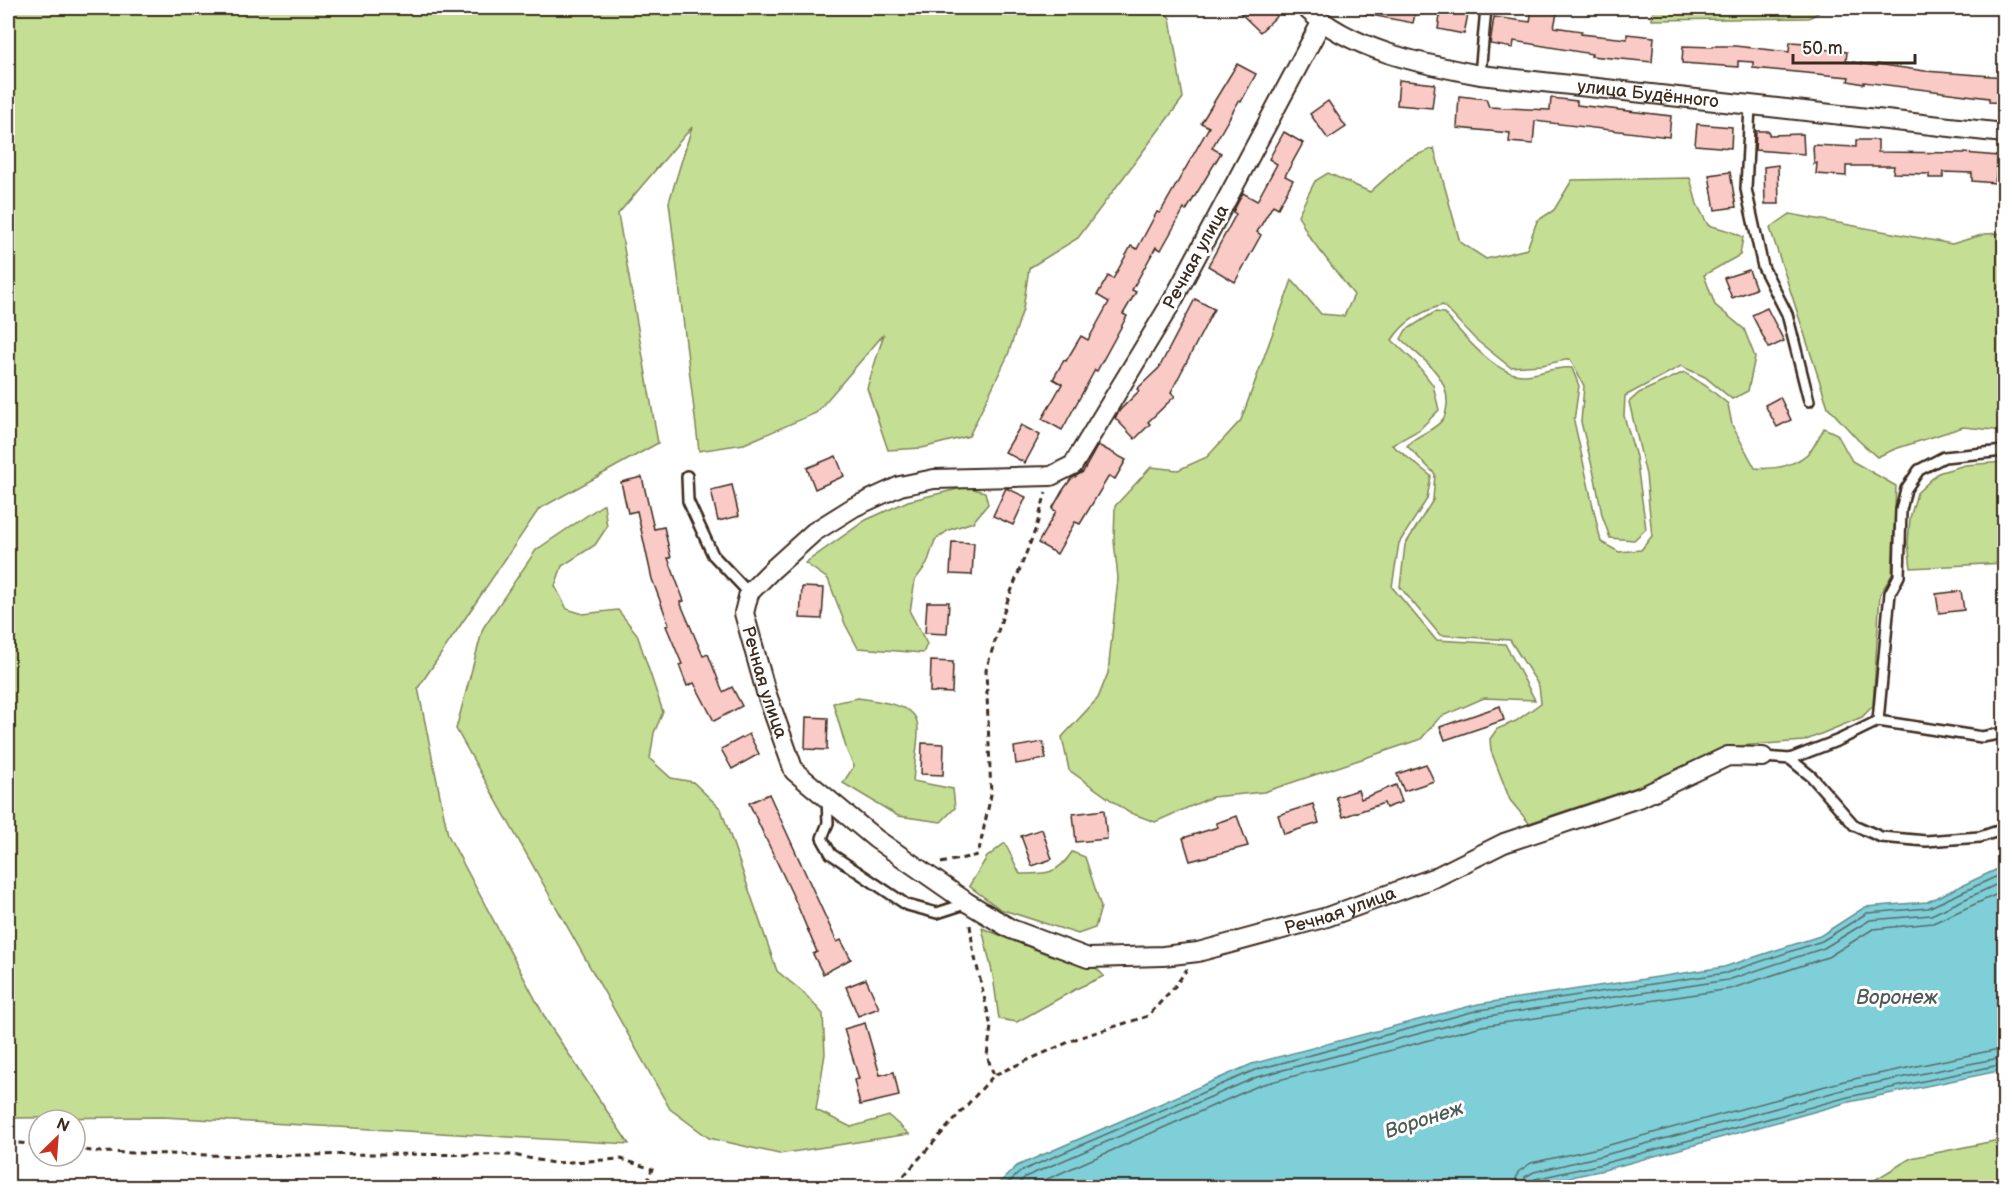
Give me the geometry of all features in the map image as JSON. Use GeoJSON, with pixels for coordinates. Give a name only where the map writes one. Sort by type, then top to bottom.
{"type":"FeatureCollection","features":[{"type":"Feature","properties":{"kind":"street","name":"улица Будённого"},"geometry":{"type":"LineString","coordinates":[[1306,8],[1322,22],[1346,36],[1414,61],[1480,75],[2004,134]]}},
{"type":"Feature","properties":{"kind":"street","name":"Речная улица"},"geometry":{"type":"LineString","coordinates":[[1051,476],[1073,465],[1173,300],[1322,22]]}},
{"type":"Feature","properties":{"kind":"street"},"geometry":{"type":"LineString","coordinates":[[749,593],[814,532],[854,507],[900,486],[934,479],[1051,476]]}},
{"type":"Feature","properties":{"kind":"street","name":"Речная улица"},"geometry":{"type":"LineString","coordinates":[[749,593],[744,614],[765,692],[794,771],[876,839],[968,903],[1011,929],[1088,958],[1163,956],[1198,952],[1327,917],[1437,877],[1504,843],[1641,796],[1728,756],[1763,757]]}},
{"type":"Feature","properties":{"kind":"lane"},"geometry":{"type":"LineString","coordinates":[[1480,75],[1486,8]]}},
{"type":"Feature","properties":{"kind":"lane"},"geometry":{"type":"LineString","coordinates":[[1750,106],[1746,189],[1763,267],[1787,314],[1809,401]]}},
{"type":"Feature","properties":{"kind":"lane"},"geometry":{"type":"LineString","coordinates":[[1878,721],[1890,593],[1899,576],[1901,510],[1906,489],[1919,470],[1944,457],[2004,451]]}},
{"type":"Feature","properties":{"kind":"lane"},"geometry":{"type":"LineString","coordinates":[[687,476],[688,501],[713,555],[749,593]]}},
{"type":"Feature","properties":{"kind":"lane"},"geometry":{"type":"LineString","coordinates":[[1763,757],[1790,759],[1839,740],[1878,721],[1982,737],[2004,733]]}},
{"type":"Feature","properties":{"kind":"lane"},"geometry":{"type":"LineString","coordinates":[[1790,759],[1812,777],[1854,825],[1881,837],[1926,841],[1980,837],[2004,829]]}},
{"type":"Feature","properties":{"kind":"lane"},"geometry":{"type":"LineString","coordinates":[[827,799],[828,823],[822,838],[831,854],[908,905],[937,913],[968,903]]}},
{"type":"Feature","properties":{"kind":"path"},"geometry":{"type":"LineString","coordinates":[[919,868],[978,855],[991,795],[986,670],[1007,602],[1036,528],[1051,476]]}},
{"type":"Feature","properties":{"kind":"path"},"geometry":{"type":"LineString","coordinates":[[968,903],[973,949],[991,1027],[987,1056],[994,1075]]}},
{"type":"Feature","properties":{"kind":"path"},"geometry":{"type":"LineString","coordinates":[[887,1188],[899,1181],[994,1075],[1078,1038],[1148,1016],[1176,985],[1198,952]]}},
{"type":"Feature","properties":{"kind":"path"},"geometry":{"type":"LineString","coordinates":[[8,1142],[27,1144]]}},
{"type":"Feature","properties":{"kind":"path"},"geometry":{"type":"LineString","coordinates":[[87,1150],[240,1156],[513,1155],[553,1163],[621,1159],[652,1169],[645,1188]]}},
{"type":"Feature","properties":{"kind":"green space"},"geometry":{"type":"Polygon","coordinates":[[[8,8],[1162,8],[1170,18],[1183,98],[1078,238],[1029,268],[1023,309],[1008,355],[969,436],[922,448],[888,450],[867,388],[884,334],[816,413],[744,444],[699,451],[669,202],[692,127],[618,214],[658,443],[539,509],[418,688],[448,835],[548,1023],[629,1144],[163,1117],[87,1117],[87,1108],[27,1108],[27,1118],[8,1118],[8,8]]]}},
{"type":"Feature","properties":{"kind":"green space"},"geometry":{"type":"Polygon","coordinates":[[[1653,8],[1827,8],[1809,18],[1652,20],[1653,8]]]}},
{"type":"Feature","properties":{"kind":"green space"},"geometry":{"type":"Polygon","coordinates":[[[1434,148],[1460,242],[1486,259],[1527,249],[1537,221],[1554,210],[1572,180],[1690,178],[1697,204],[1708,225],[1743,237],[1740,255],[1704,275],[1715,305],[1744,329],[1755,357],[1748,391],[1732,399],[1705,377],[1681,366],[1625,396],[1624,416],[1636,457],[1646,529],[1634,540],[1610,538],[1602,515],[1581,422],[1584,386],[1570,359],[1542,365],[1510,367],[1475,339],[1443,305],[1414,318],[1402,327],[1392,340],[1416,363],[1433,385],[1439,410],[1419,430],[1392,445],[1431,476],[1427,499],[1399,543],[1392,587],[1436,640],[1505,644],[1535,700],[1484,698],[1440,717],[1421,739],[1264,792],[1212,797],[1155,822],[1128,812],[1069,770],[1062,737],[1098,698],[1108,673],[1118,578],[1114,541],[1115,506],[1151,467],[1178,470],[1207,457],[1241,420],[1292,280],[1321,314],[1344,316],[1354,295],[1308,235],[1298,215],[1315,181],[1328,173],[1370,192],[1407,159],[1434,148]]]}},
{"type":"Feature","properties":{"kind":"green space"},"geometry":{"type":"Polygon","coordinates":[[[1790,214],[1952,244],[1985,234],[2004,233],[2004,431],[1963,427],[1877,457],[1858,440],[1828,407],[1770,228],[1790,214]]]}},
{"type":"Feature","properties":{"kind":"green space"},"geometry":{"type":"Polygon","coordinates":[[[1435,312],[1444,313],[1491,362],[1514,374],[1525,375],[1572,368],[1579,386],[1574,421],[1601,542],[1619,552],[1641,550],[1652,536],[1646,475],[1629,402],[1639,393],[1684,372],[1728,404],[1732,425],[1755,468],[1785,466],[1800,459],[1812,449],[1824,428],[1837,434],[1852,461],[1896,486],[1892,575],[1880,594],[1873,706],[1862,717],[1804,741],[1727,747],[1643,785],[1529,823],[1510,800],[1491,751],[1490,739],[1497,729],[1516,721],[1541,703],[1539,686],[1510,640],[1440,635],[1400,587],[1405,545],[1433,500],[1435,474],[1407,446],[1443,419],[1447,405],[1443,384],[1438,376],[1401,339],[1406,330],[1435,312]]]}},
{"type":"Feature","properties":{"kind":"green space"},"geometry":{"type":"Polygon","coordinates":[[[2004,462],[2004,563],[1911,568],[1908,543],[1910,518],[1917,493],[1938,473],[1965,465],[2004,462]]]}},
{"type":"Feature","properties":{"kind":"green space"},"geometry":{"type":"Polygon","coordinates":[[[966,487],[985,492],[988,504],[973,522],[949,530],[935,540],[927,564],[915,580],[910,612],[927,644],[923,653],[858,648],[845,624],[828,579],[805,563],[866,520],[908,501],[966,487]]]}},
{"type":"Feature","properties":{"kind":"green space"},"geometry":{"type":"Polygon","coordinates":[[[604,504],[607,527],[595,545],[562,566],[555,586],[567,609],[583,614],[618,610],[637,634],[663,712],[654,733],[650,759],[671,778],[693,782],[721,809],[777,971],[804,993],[823,1014],[825,1054],[816,1110],[851,1127],[889,1116],[909,1134],[779,1154],[709,1138],[670,1109],[456,729],[483,628],[536,550],[604,504]]]}},
{"type":"Feature","properties":{"kind":"green space"},"geometry":{"type":"Polygon","coordinates":[[[858,698],[899,706],[910,711],[916,718],[918,728],[913,781],[953,789],[955,808],[941,822],[898,816],[843,783],[854,766],[847,751],[833,703],[858,698]]]}},
{"type":"Feature","properties":{"kind":"green space"},"geometry":{"type":"Polygon","coordinates":[[[1005,843],[1020,874],[1050,872],[1067,860],[1072,852],[1085,857],[1101,907],[1095,928],[1078,934],[1000,909],[969,886],[987,857],[1005,843]]]}},
{"type":"Feature","properties":{"kind":"green space"},"geometry":{"type":"Polygon","coordinates":[[[982,928],[1049,955],[1095,967],[1104,976],[1017,1022],[999,1019],[993,976],[982,928]]]}},
{"type":"Feature","properties":{"kind":"green space"},"geometry":{"type":"Polygon","coordinates":[[[2004,1133],[2004,1187],[1863,1187],[1911,1158],[1994,1141],[2004,1133]]]}},
{"type":"Feature","properties":{"kind":"water","name":"Воронеж"},"geometry":{"type":"Polygon","coordinates":[[[2004,866],[2004,1070],[1849,1102],[1604,1170],[1524,1187],[995,1187],[1017,1166],[1252,1064],[1478,1004],[1724,967],[1820,936],[1865,907],[1927,902],[2004,866]]]}},
{"type":"Feature","properties":{"kind":"building"},"geometry":{"type":"Polygon","coordinates":[[[1235,8],[1268,8],[1277,16],[1260,32],[1235,8]]]}},
{"type":"Feature","properties":{"kind":"building"},"geometry":{"type":"Polygon","coordinates":[[[1365,8],[1416,10],[1413,23],[1365,14],[1365,8]]]}},
{"type":"Feature","properties":{"kind":"building"},"geometry":{"type":"Polygon","coordinates":[[[1441,9],[1468,14],[1464,34],[1438,29],[1441,9]]]}},
{"type":"Feature","properties":{"kind":"building"},"geometry":{"type":"Polygon","coordinates":[[[1532,9],[1557,13],[1554,27],[1582,31],[1581,34],[1627,39],[1627,34],[1654,37],[1652,62],[1591,56],[1592,54],[1514,41],[1513,48],[1490,44],[1494,17],[1530,22],[1532,9]]]}},
{"type":"Feature","properties":{"kind":"building"},"geometry":{"type":"Polygon","coordinates":[[[1790,42],[1805,43],[1805,47],[1847,52],[1846,61],[1925,71],[2004,77],[2004,103],[1989,102],[1989,98],[1864,82],[1864,84],[1848,81],[1849,77],[1753,68],[1753,62],[1738,61],[1738,67],[1682,63],[1683,46],[1735,46],[1789,52],[1790,42]]]}},
{"type":"Feature","properties":{"kind":"building"},"geometry":{"type":"Polygon","coordinates":[[[1237,64],[1256,74],[1212,148],[1221,153],[1186,211],[1184,209],[1161,250],[1156,247],[1132,290],[1136,292],[1123,314],[1127,316],[1062,430],[1042,419],[1062,384],[1053,379],[1081,336],[1088,340],[1109,302],[1097,295],[1108,276],[1113,279],[1131,246],[1137,249],[1157,212],[1160,213],[1209,127],[1201,123],[1237,64]]]}},
{"type":"Feature","properties":{"kind":"building"},"geometry":{"type":"Polygon","coordinates":[[[1399,80],[1435,84],[1432,108],[1397,105],[1399,80]]]}},
{"type":"Feature","properties":{"kind":"building"},"geometry":{"type":"Polygon","coordinates":[[[1459,96],[1486,99],[1489,107],[1550,110],[1551,98],[1577,101],[1577,105],[1671,116],[1669,137],[1535,121],[1533,144],[1509,142],[1510,133],[1457,128],[1459,96]]]}},
{"type":"Feature","properties":{"kind":"building"},"geometry":{"type":"Polygon","coordinates":[[[1328,101],[1346,127],[1328,139],[1310,114],[1328,101]]]}},
{"type":"Feature","properties":{"kind":"building"},"geometry":{"type":"Polygon","coordinates":[[[1697,124],[1732,127],[1731,148],[1695,145],[1697,124]]]}},
{"type":"Feature","properties":{"kind":"building"},"geometry":{"type":"Polygon","coordinates":[[[1756,131],[1769,131],[1769,135],[1803,134],[1804,154],[1755,150],[1756,131]]]}},
{"type":"Feature","properties":{"kind":"building"},"geometry":{"type":"Polygon","coordinates":[[[1284,132],[1303,143],[1285,176],[1293,180],[1278,208],[1273,205],[1257,232],[1261,235],[1235,282],[1208,266],[1236,214],[1233,212],[1243,193],[1257,201],[1277,164],[1269,159],[1284,132]]]}},
{"type":"Feature","properties":{"kind":"building"},"geometry":{"type":"Polygon","coordinates":[[[1856,140],[1878,140],[1878,152],[1964,153],[1998,156],[1995,183],[1972,181],[1972,173],[1943,172],[1943,178],[1929,178],[1929,174],[1893,173],[1894,166],[1846,166],[1846,176],[1816,174],[1817,163],[1814,164],[1813,145],[1856,147],[1856,140]]]}},
{"type":"Feature","properties":{"kind":"building"},"geometry":{"type":"Polygon","coordinates":[[[1778,165],[1779,204],[1765,204],[1764,167],[1778,165]]]}},
{"type":"Feature","properties":{"kind":"building"},"geometry":{"type":"Polygon","coordinates":[[[1730,172],[1736,207],[1715,210],[1709,175],[1730,172]]]}},
{"type":"Feature","properties":{"kind":"building"},"geometry":{"type":"Polygon","coordinates":[[[1749,270],[1756,289],[1732,298],[1724,278],[1749,270]]]}},
{"type":"Feature","properties":{"kind":"building"},"geometry":{"type":"Polygon","coordinates":[[[1195,299],[1214,309],[1171,392],[1175,396],[1148,422],[1150,424],[1135,439],[1115,418],[1139,391],[1137,389],[1159,368],[1195,299]]]}},
{"type":"Feature","properties":{"kind":"building"},"geometry":{"type":"Polygon","coordinates":[[[1767,308],[1784,341],[1769,348],[1752,315],[1767,308]]]}},
{"type":"Feature","properties":{"kind":"building"},"geometry":{"type":"Polygon","coordinates":[[[1780,397],[1791,420],[1777,427],[1765,405],[1780,397]]]}},
{"type":"Feature","properties":{"kind":"building"},"geometry":{"type":"Polygon","coordinates":[[[1021,425],[1040,435],[1025,463],[1005,452],[1021,425]]]}},
{"type":"Feature","properties":{"kind":"building"},"geometry":{"type":"Polygon","coordinates":[[[1098,445],[1126,460],[1115,479],[1109,476],[1080,524],[1075,522],[1057,554],[1038,543],[1056,511],[1052,509],[1063,490],[1071,479],[1083,472],[1098,445]]]}},
{"type":"Feature","properties":{"kind":"building"},"geometry":{"type":"Polygon","coordinates":[[[836,456],[844,476],[815,489],[807,468],[836,456]]]}},
{"type":"Feature","properties":{"kind":"building"},"geometry":{"type":"Polygon","coordinates":[[[642,477],[654,529],[664,527],[671,558],[668,558],[684,601],[680,602],[703,656],[708,654],[723,692],[732,687],[742,706],[714,721],[694,683],[687,686],[679,665],[682,664],[666,626],[669,625],[652,579],[637,511],[628,513],[621,482],[642,477]]]}},
{"type":"Feature","properties":{"kind":"building"},"geometry":{"type":"Polygon","coordinates":[[[732,485],[739,516],[718,521],[711,490],[732,485]]]}},
{"type":"Feature","properties":{"kind":"building"},"geometry":{"type":"Polygon","coordinates":[[[1006,488],[1026,497],[1013,525],[993,516],[1006,488]]]}},
{"type":"Feature","properties":{"kind":"building"},"geometry":{"type":"Polygon","coordinates":[[[952,542],[974,543],[972,575],[950,574],[952,542]]]}},
{"type":"Feature","properties":{"kind":"building"},"geometry":{"type":"Polygon","coordinates":[[[802,587],[824,588],[822,619],[800,618],[802,587]]]}},
{"type":"Feature","properties":{"kind":"building"},"geometry":{"type":"Polygon","coordinates":[[[1961,591],[1964,610],[1939,613],[1936,594],[1961,591]]]}},
{"type":"Feature","properties":{"kind":"building"},"geometry":{"type":"Polygon","coordinates":[[[927,602],[949,602],[947,634],[925,633],[927,602]]]}},
{"type":"Feature","properties":{"kind":"building"},"geometry":{"type":"Polygon","coordinates":[[[931,661],[953,662],[952,693],[930,692],[931,661]]]}},
{"type":"Feature","properties":{"kind":"building"},"geometry":{"type":"Polygon","coordinates":[[[1500,706],[1504,720],[1445,740],[1440,727],[1500,706]]]}},
{"type":"Feature","properties":{"kind":"building"},"geometry":{"type":"Polygon","coordinates":[[[806,717],[828,718],[827,750],[805,749],[806,717]]]}},
{"type":"Feature","properties":{"kind":"building"},"geometry":{"type":"Polygon","coordinates":[[[749,734],[759,754],[732,769],[721,749],[749,734]]]}},
{"type":"Feature","properties":{"kind":"building"},"geometry":{"type":"Polygon","coordinates":[[[1043,742],[1046,759],[1016,764],[1014,747],[1043,742]]]}},
{"type":"Feature","properties":{"kind":"building"},"geometry":{"type":"Polygon","coordinates":[[[922,743],[944,744],[943,775],[921,774],[922,743]]]}},
{"type":"Feature","properties":{"kind":"building"},"geometry":{"type":"Polygon","coordinates":[[[1426,764],[1434,781],[1404,791],[1397,774],[1426,764]]]}},
{"type":"Feature","properties":{"kind":"building"},"geometry":{"type":"Polygon","coordinates":[[[1396,785],[1402,802],[1386,808],[1384,803],[1343,817],[1336,797],[1358,790],[1361,799],[1396,785]]]}},
{"type":"Feature","properties":{"kind":"building"},"geometry":{"type":"Polygon","coordinates":[[[769,794],[837,942],[841,940],[851,959],[823,974],[813,954],[817,952],[795,900],[749,803],[769,794]]]}},
{"type":"Feature","properties":{"kind":"building"},"geometry":{"type":"Polygon","coordinates":[[[1313,804],[1319,823],[1284,834],[1278,815],[1313,804]]]}},
{"type":"Feature","properties":{"kind":"building"},"geometry":{"type":"Polygon","coordinates":[[[1104,810],[1107,839],[1076,842],[1073,814],[1104,810]]]}},
{"type":"Feature","properties":{"kind":"building"},"geometry":{"type":"Polygon","coordinates":[[[1237,816],[1248,846],[1190,861],[1183,838],[1218,827],[1216,823],[1237,816]]]}},
{"type":"Feature","properties":{"kind":"building"},"geometry":{"type":"Polygon","coordinates":[[[1042,829],[1052,859],[1032,866],[1021,836],[1042,829]]]}},
{"type":"Feature","properties":{"kind":"building"},"geometry":{"type":"Polygon","coordinates":[[[866,979],[879,1008],[858,1016],[846,987],[866,979]]]}},
{"type":"Feature","properties":{"kind":"building"},"geometry":{"type":"Polygon","coordinates":[[[865,1023],[880,1075],[894,1072],[899,1096],[860,1105],[854,1080],[859,1079],[844,1029],[865,1023]]]}}]}
